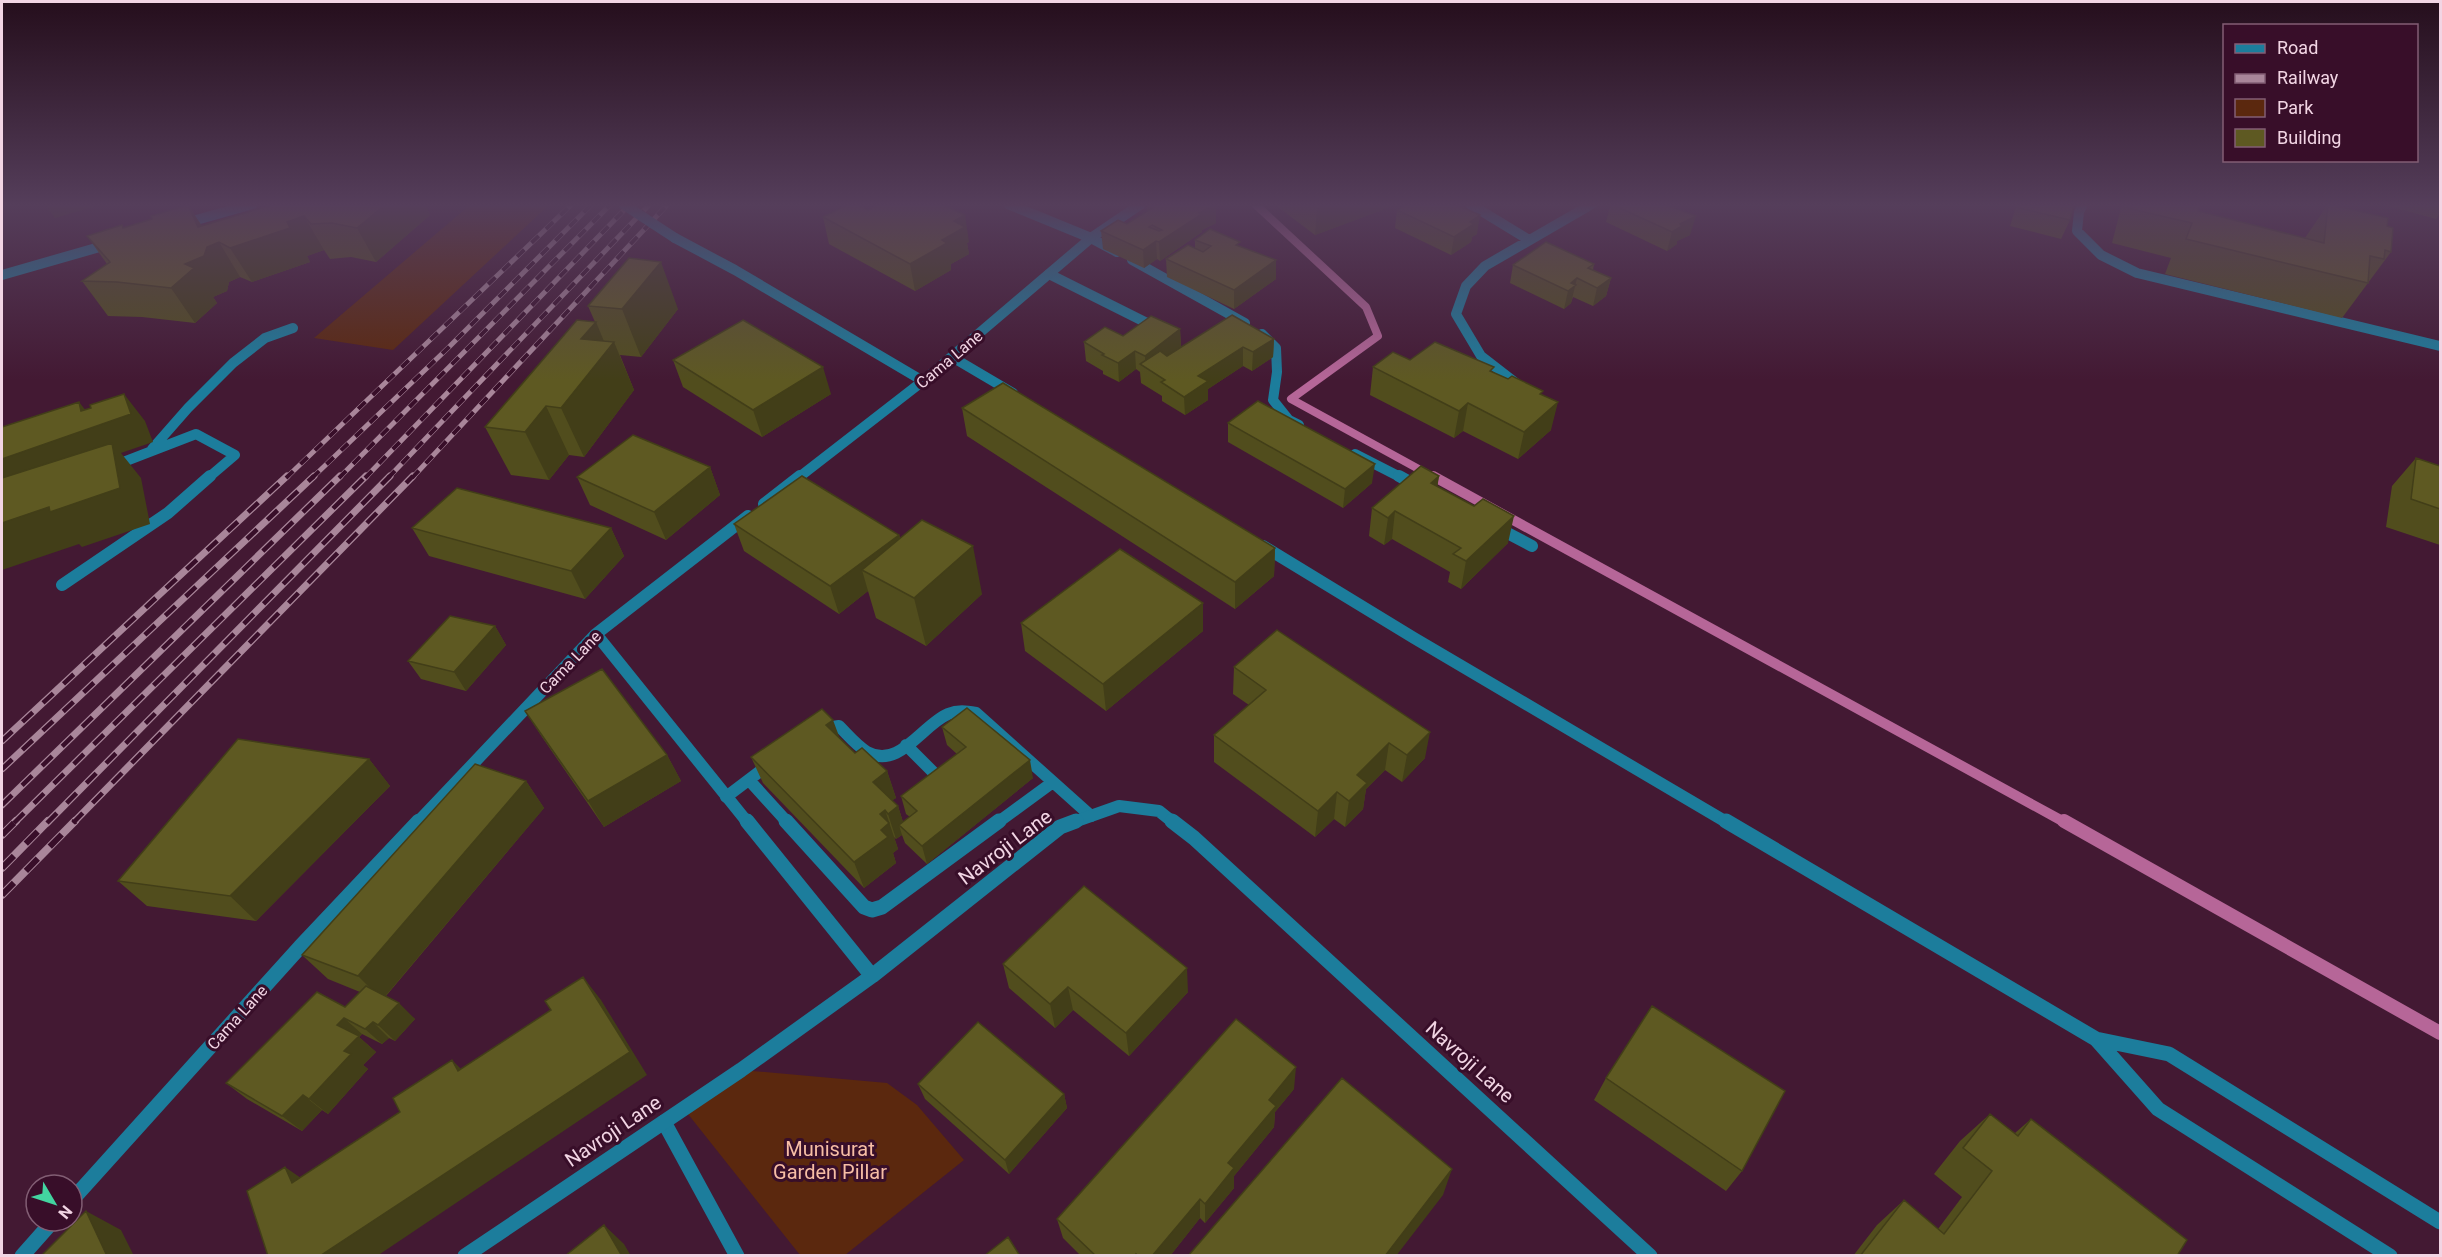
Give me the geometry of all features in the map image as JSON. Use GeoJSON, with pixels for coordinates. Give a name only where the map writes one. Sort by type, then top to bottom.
{"type":"FeatureCollection","features":[{"type":"Feature","properties":{"kind":"street"},"geometry":{"type":"LineString","coordinates":[[2,275],[46,263]]}},
{"type":"Feature","properties":{"kind":"street"},"geometry":{"type":"LineString","coordinates":[[721,263],[923,381]]}},
{"type":"Feature","properties":{"kind":"street","name":"Cama Lane"},"geometry":{"type":"LineString","coordinates":[[84,1187],[300,947],[596,634],[923,381],[1062,263]]}},
{"type":"Feature","properties":{"kind":"street"},"geometry":{"type":"LineString","coordinates":[[1136,263],[1261,332],[1276,348],[1277,372],[1273,400],[1289,420],[1310,431]]}},
{"type":"Feature","properties":{"kind":"street"},"geometry":{"type":"LineString","coordinates":[[1491,263],[1466,286],[1456,314],[1481,356],[1533,395]]}},
{"type":"Feature","properties":{"kind":"street"},"geometry":{"type":"LineString","coordinates":[[2112,263],[2148,277],[2440,346]]}},
{"type":"Feature","properties":{"kind":"street"},"geometry":{"type":"LineString","coordinates":[[1049,274],[1149,324],[1151,328],[1141,336]]}},
{"type":"Feature","properties":{"kind":"street"},"geometry":{"type":"LineString","coordinates":[[149,453],[188,408],[233,363],[265,338],[293,328]]}},
{"type":"Feature","properties":{"kind":"street"},"geometry":{"type":"LineString","coordinates":[[952,357],[1028,403]]}},
{"type":"Feature","properties":{"kind":"street"},"geometry":{"type":"LineString","coordinates":[[62,585],[168,513],[235,455],[196,434],[107,469]]}},
{"type":"Feature","properties":{"kind":"street"},"geometry":{"type":"LineString","coordinates":[[1342,447],[1426,491]]}},
{"type":"Feature","properties":{"kind":"street"},"geometry":{"type":"LineString","coordinates":[[1490,524],[1532,546]]}},
{"type":"Feature","properties":{"kind":"street"},"geometry":{"type":"LineString","coordinates":[[1251,539],[1424,645],[2096,1039],[2158,1108],[2390,1256]]}},
{"type":"Feature","properties":{"kind":"street"},"geometry":{"type":"LineString","coordinates":[[596,634],[872,976]]}},
{"type":"Feature","properties":{"kind":"street"},"geometry":{"type":"LineString","coordinates":[[808,736],[823,727],[839,726],[864,750],[880,757],[894,754],[946,715],[965,709],[976,713],[1091,816]]}},
{"type":"Feature","properties":{"kind":"street"},"geometry":{"type":"LineString","coordinates":[[906,745],[939,778]]}},
{"type":"Feature","properties":{"kind":"street"},"geometry":{"type":"LineString","coordinates":[[726,796],[783,754]]}},
{"type":"Feature","properties":{"kind":"street"},"geometry":{"type":"LineString","coordinates":[[749,780],[864,907],[872,910],[882,908],[1053,782]]}},
{"type":"Feature","properties":{"kind":"street","name":"Navroji Lane"},"geometry":{"type":"LineString","coordinates":[[465,1256],[664,1122],[872,976],[1060,827],[1119,806],[1160,811],[1194,838],[1650,1256]]}},
{"type":"Feature","properties":{"kind":"street"},"geometry":{"type":"LineString","coordinates":[[2096,1039],[2169,1054],[2440,1222]]}},
{"type":"Feature","properties":{"kind":"street"},"geometry":{"type":"LineString","coordinates":[[664,1122],[737,1256]]}},
{"type":"Feature","properties":{"kind":"street"},"geometry":{"type":"LineString","coordinates":[[22,1256],[42,1233]]}},
{"type":"Feature","properties":{"kind":"green space"},"geometry":{"type":"Polygon","coordinates":[[[402,263],[487,263],[393,350],[314,338],[402,263]]]}},
{"type":"Feature","properties":{"kind":"green space","name":"Munisurat Garden Pillar"},"geometry":{"type":"Polygon","coordinates":[[[741,1070],[887,1083],[917,1105],[964,1160],[845,1255],[800,1255],[684,1109],[741,1070]]]}},
{"type":"Feature","properties":{"kind":"building"},"geometry":{"type":"Polygon","coordinates":[[[109,263],[188,263],[185,264],[194,268],[171,288],[82,281],[109,263]]]}},
{"type":"Feature","properties":{"kind":"building"},"geometry":{"type":"Polygon","coordinates":[[[625,263],[660,263],[622,309],[588,306],[625,263]]]}},
{"type":"Feature","properties":{"kind":"building"},"geometry":{"type":"Polygon","coordinates":[[[1174,263],[1272,263],[1234,290],[1174,263]]]}},
{"type":"Feature","properties":{"kind":"building"},"geometry":{"type":"Polygon","coordinates":[[[1516,263],[1591,263],[1594,264],[1588,268],[1611,278],[1597,288],[1577,278],[1571,283],[1576,285],[1568,291],[1513,265],[1516,263]]]}},
{"type":"Feature","properties":{"kind":"building"},"geometry":{"type":"Polygon","coordinates":[[[2284,263],[2370,263],[2368,283],[2284,263]]]}},
{"type":"Feature","properties":{"kind":"building"},"geometry":{"type":"Polygon","coordinates":[[[1232,315],[1274,339],[1253,352],[1243,347],[1198,376],[1208,381],[1184,397],[1161,382],[1165,380],[1140,364],[1160,351],[1167,356],[1232,315]]]}},
{"type":"Feature","properties":{"kind":"building"},"geometry":{"type":"Polygon","coordinates":[[[1151,316],[1180,329],[1145,356],[1135,351],[1118,363],[1084,342],[1105,327],[1123,336],[1151,316]]]}},
{"type":"Feature","properties":{"kind":"building"},"geometry":{"type":"Polygon","coordinates":[[[577,320],[596,322],[581,339],[614,342],[561,408],[546,406],[525,432],[485,427],[577,320]]]}},
{"type":"Feature","properties":{"kind":"building"},"geometry":{"type":"Polygon","coordinates":[[[743,320],[823,367],[753,410],[673,360],[743,320]]]}},
{"type":"Feature","properties":{"kind":"building"},"geometry":{"type":"Polygon","coordinates":[[[1435,342],[1494,367],[1490,371],[1508,379],[1512,376],[1543,391],[1540,394],[1558,402],[1524,432],[1468,403],[1459,411],[1373,367],[1393,352],[1410,360],[1435,342]]]}},
{"type":"Feature","properties":{"kind":"building"},"geometry":{"type":"Polygon","coordinates":[[[1003,383],[1275,548],[1235,582],[962,408],[1003,383]]]}},
{"type":"Feature","properties":{"kind":"building"},"geometry":{"type":"Polygon","coordinates":[[[124,394],[131,414],[2,459],[2,427],[79,402],[81,411],[91,408],[90,405],[124,394]]]}},
{"type":"Feature","properties":{"kind":"building"},"geometry":{"type":"Polygon","coordinates":[[[1258,401],[1375,464],[1345,489],[1228,423],[1258,401]]]}},
{"type":"Feature","properties":{"kind":"building"},"geometry":{"type":"Polygon","coordinates":[[[633,435],[710,467],[654,512],[577,477],[633,435]]]}},
{"type":"Feature","properties":{"kind":"building"},"geometry":{"type":"Polygon","coordinates":[[[112,443],[120,488],[50,512],[49,507],[2,523],[2,478],[112,443]]]}},
{"type":"Feature","properties":{"kind":"building"},"geometry":{"type":"Polygon","coordinates":[[[2416,458],[2440,466],[2440,509],[2411,499],[2416,458]]]}},
{"type":"Feature","properties":{"kind":"building"},"geometry":{"type":"Polygon","coordinates":[[[1421,466],[1439,476],[1431,483],[1474,506],[1483,499],[1514,516],[1466,561],[1453,554],[1461,548],[1395,511],[1388,518],[1372,508],[1421,466]]]}},
{"type":"Feature","properties":{"kind":"building"},"geometry":{"type":"Polygon","coordinates":[[[802,476],[899,535],[830,586],[734,524],[802,476]]]}},
{"type":"Feature","properties":{"kind":"building"},"geometry":{"type":"Polygon","coordinates":[[[457,488],[611,528],[571,571],[412,528],[457,488]]]}},
{"type":"Feature","properties":{"kind":"building"},"geometry":{"type":"Polygon","coordinates":[[[922,520],[973,546],[914,598],[862,570],[922,520]]]}},
{"type":"Feature","properties":{"kind":"building"},"geometry":{"type":"Polygon","coordinates":[[[1120,549],[1203,603],[1103,684],[1021,623],[1120,549]]]}},
{"type":"Feature","properties":{"kind":"building"},"geometry":{"type":"Polygon","coordinates":[[[450,616],[495,626],[454,672],[408,661],[450,616]]]}},
{"type":"Feature","properties":{"kind":"building"},"geometry":{"type":"Polygon","coordinates":[[[1277,630],[1430,732],[1407,755],[1389,743],[1357,775],[1367,783],[1349,801],[1337,792],[1318,811],[1214,735],[1266,690],[1234,667],[1277,630]]]}},
{"type":"Feature","properties":{"kind":"building"},"geometry":{"type":"Polygon","coordinates":[[[602,669],[667,755],[588,801],[525,711],[602,669]]]}},
{"type":"Feature","properties":{"kind":"building"},"geometry":{"type":"Polygon","coordinates":[[[967,708],[1030,760],[922,846],[899,825],[917,811],[901,796],[966,747],[942,727],[967,708]]]}},
{"type":"Feature","properties":{"kind":"building"},"geometry":{"type":"Polygon","coordinates":[[[822,709],[833,720],[826,725],[855,753],[862,748],[887,771],[873,782],[898,806],[888,814],[885,810],[880,814],[889,823],[881,830],[888,837],[854,862],[751,757],[822,709]]]}},
{"type":"Feature","properties":{"kind":"building"},"geometry":{"type":"Polygon","coordinates":[[[238,739],[369,759],[230,896],[118,881],[238,739]]]}},
{"type":"Feature","properties":{"kind":"building"},"geometry":{"type":"Polygon","coordinates":[[[475,764],[526,781],[358,976],[302,955],[475,764]]]}},
{"type":"Feature","properties":{"kind":"building"},"geometry":{"type":"Polygon","coordinates":[[[1084,886],[1187,968],[1126,1033],[1068,987],[1050,1004],[1003,964],[1084,886]]]}},
{"type":"Feature","properties":{"kind":"building"},"geometry":{"type":"Polygon","coordinates":[[[583,977],[630,1052],[320,1256],[268,1256],[247,1191],[285,1167],[292,1183],[400,1112],[393,1098],[452,1060],[458,1071],[551,1010],[545,1001],[583,977]]]}},
{"type":"Feature","properties":{"kind":"building"},"geometry":{"type":"Polygon","coordinates":[[[366,986],[399,1003],[378,1025],[373,1022],[365,1029],[344,1018],[337,1025],[359,1036],[344,1051],[351,1054],[309,1099],[303,1095],[282,1116],[226,1083],[317,992],[345,1007],[366,986]]]}},
{"type":"Feature","properties":{"kind":"building"},"geometry":{"type":"Polygon","coordinates":[[[1652,1006],[1785,1091],[1742,1171],[1606,1078],[1652,1006]]]}},
{"type":"Feature","properties":{"kind":"building"},"geometry":{"type":"Polygon","coordinates":[[[1236,1019],[1296,1067],[1269,1100],[1276,1106],[1228,1163],[1234,1168],[1205,1204],[1200,1199],[1152,1256],[1136,1254],[1135,1256],[1096,1256],[1057,1219],[1236,1019]]]}},
{"type":"Feature","properties":{"kind":"building"},"geometry":{"type":"Polygon","coordinates":[[[978,1022],[1064,1094],[1005,1160],[918,1084],[978,1022]]]}},
{"type":"Feature","properties":{"kind":"building"},"geometry":{"type":"Polygon","coordinates":[[[1342,1078],[1452,1169],[1385,1256],[1188,1256],[1342,1078]]]}},
{"type":"Feature","properties":{"kind":"building"},"geometry":{"type":"Polygon","coordinates":[[[1990,1114],[2018,1136],[2031,1119],[2187,1240],[2177,1256],[1860,1256],[1904,1200],[1944,1234],[1992,1171],[1963,1148],[1990,1114]]]}},
{"type":"Feature","properties":{"kind":"building"},"geometry":{"type":"Polygon","coordinates":[[[86,1211],[107,1256],[41,1256],[64,1233],[84,1233],[84,1213],[86,1211]]]}},
{"type":"Feature","properties":{"kind":"building"},"geometry":{"type":"Polygon","coordinates":[[[604,1225],[622,1256],[565,1256],[604,1225]]]}},
{"type":"Feature","properties":{"kind":"building"},"geometry":{"type":"Polygon","coordinates":[[[1008,1237],[1020,1256],[984,1256],[1008,1237]]]}},
{"type":"Feature","properties":{"kind":"waterway"},"geometry":{"type":"LineString","coordinates":[[1318,263],[1366,307],[1378,336],[1291,399],[1435,478]]}},
{"type":"Feature","properties":{"kind":"waterway"},"geometry":{"type":"LineString","coordinates":[[1433,476],[2066,823]]}},
{"type":"Feature","properties":{"kind":"waterway"},"geometry":{"type":"LineString","coordinates":[[2064,821],[2440,1033]]}},
{"type":"Feature","properties":{"kind":"railway"},"geometry":{"type":"LineString","coordinates":[[286,478],[511,263]]}},
{"type":"Feature","properties":{"kind":"railway"},"geometry":{"type":"LineString","coordinates":[[312,478],[533,263]]}},
{"type":"Feature","properties":{"kind":"railway"},"geometry":{"type":"LineString","coordinates":[[339,478],[553,263]]}},
{"type":"Feature","properties":{"kind":"railway"},"geometry":{"type":"LineString","coordinates":[[365,478],[573,263]]}},
{"type":"Feature","properties":{"kind":"railway"},"geometry":{"type":"LineString","coordinates":[[388,478],[594,263]]}},
{"type":"Feature","properties":{"kind":"railway"},"geometry":{"type":"LineString","coordinates":[[412,478],[613,263]]}},
{"type":"Feature","properties":{"kind":"railway"},"geometry":{"type":"LineString","coordinates":[[2,741],[287,476]]}},
{"type":"Feature","properties":{"kind":"railway"},"geometry":{"type":"LineString","coordinates":[[2,769],[314,476]]}},
{"type":"Feature","properties":{"kind":"railway"},"geometry":{"type":"LineString","coordinates":[[2,805],[340,476]]}},
{"type":"Feature","properties":{"kind":"railway"},"geometry":{"type":"LineString","coordinates":[[14,823],[366,476]]}},
{"type":"Feature","properties":{"kind":"railway"},"geometry":{"type":"LineString","coordinates":[[47,823],[390,476]]}},
{"type":"Feature","properties":{"kind":"railway"},"geometry":{"type":"LineString","coordinates":[[73,823],[413,476]]}},
{"type":"Feature","properties":{"kind":"railway"},"geometry":{"type":"LineString","coordinates":[[2,868],[48,821]]}},
{"type":"Feature","properties":{"kind":"railway"},"geometry":{"type":"LineString","coordinates":[[2,895],[75,821]]}},
{"type":"Feature","properties":{"kind":"railway"},"geometry":{"type":"LineString","coordinates":[[2,835],[14,823]]}}]}
